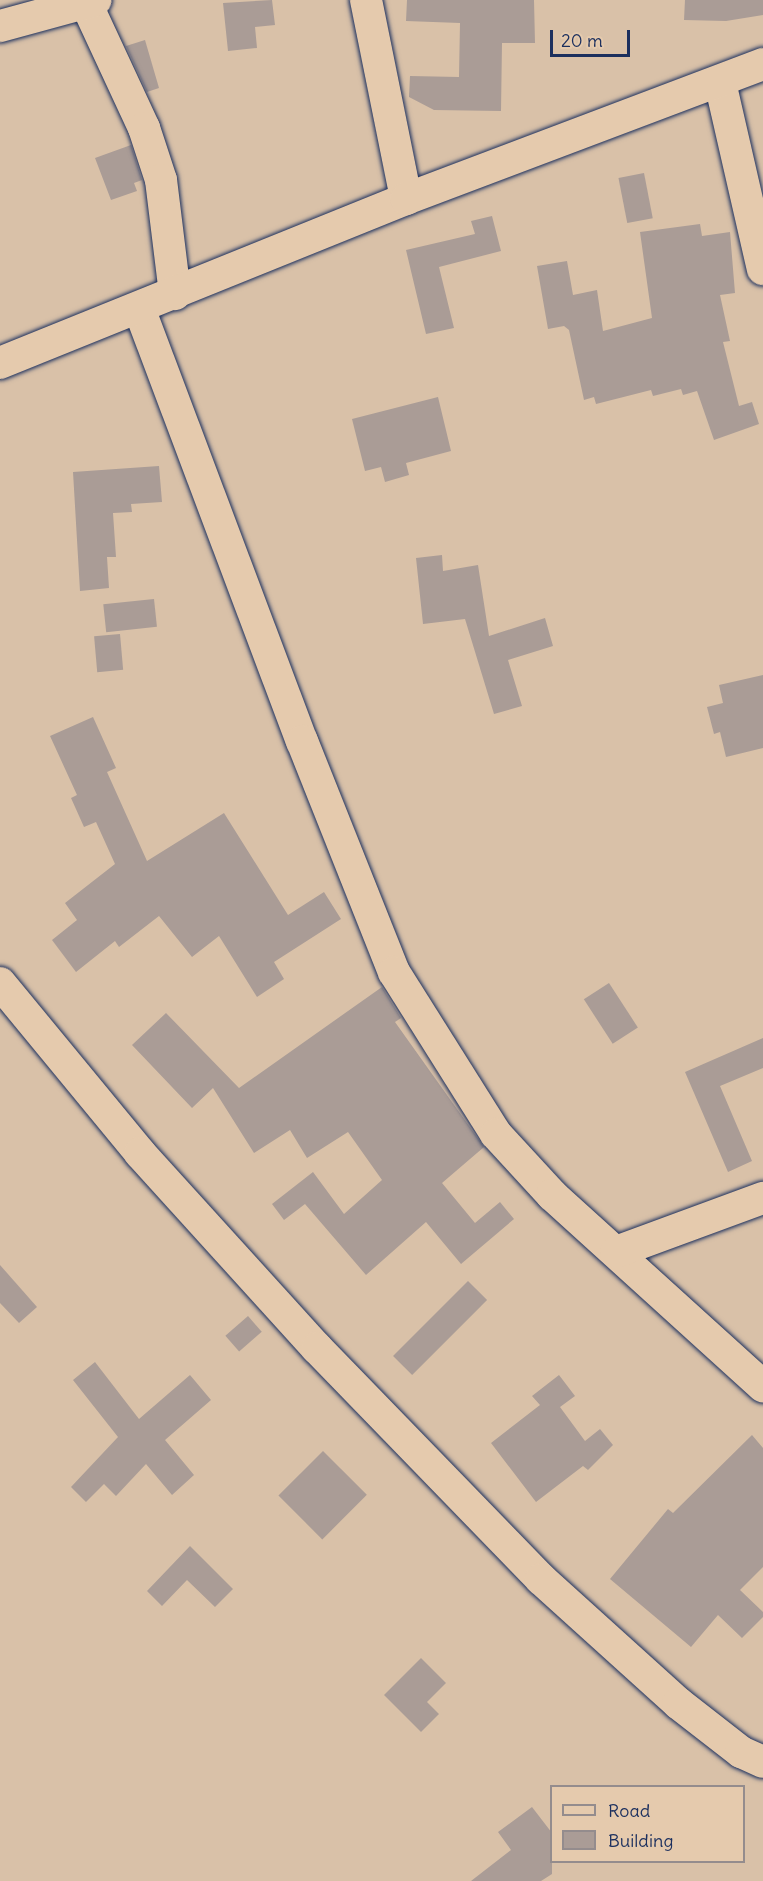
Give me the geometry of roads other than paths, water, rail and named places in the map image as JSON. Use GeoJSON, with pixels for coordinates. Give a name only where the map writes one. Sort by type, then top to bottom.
{"type":"FeatureCollection","features":[{"type":"Feature","properties":{"kind":"street"},"geometry":{"type":"LineString","coordinates":[[366,0],[406,199]]}},
{"type":"Feature","properties":{"kind":"street"},"geometry":{"type":"LineString","coordinates":[[0,26],[41,7],[91,1],[144,128],[161,180],[174,294]]}},
{"type":"Feature","properties":{"kind":"street"},"geometry":{"type":"LineString","coordinates":[[0,363],[406,199],[611,119],[720,82],[763,64]]}},
{"type":"Feature","properties":{"kind":"street"},"geometry":{"type":"LineString","coordinates":[[720,82],[763,269]]}},
{"type":"Feature","properties":{"kind":"street"},"geometry":{"type":"LineString","coordinates":[[139,308],[302,741],[394,972],[496,1134],[552,1195],[763,1386]]}},
{"type":"Feature","properties":{"kind":"street"},"geometry":{"type":"LineString","coordinates":[[0,983],[140,1153],[277,1304],[541,1579],[678,1703],[741,1752],[763,1762]]}},
{"type":"Feature","properties":{"kind":"street"},"geometry":{"type":"LineString","coordinates":[[616,1252],[763,1198]]}}]}
